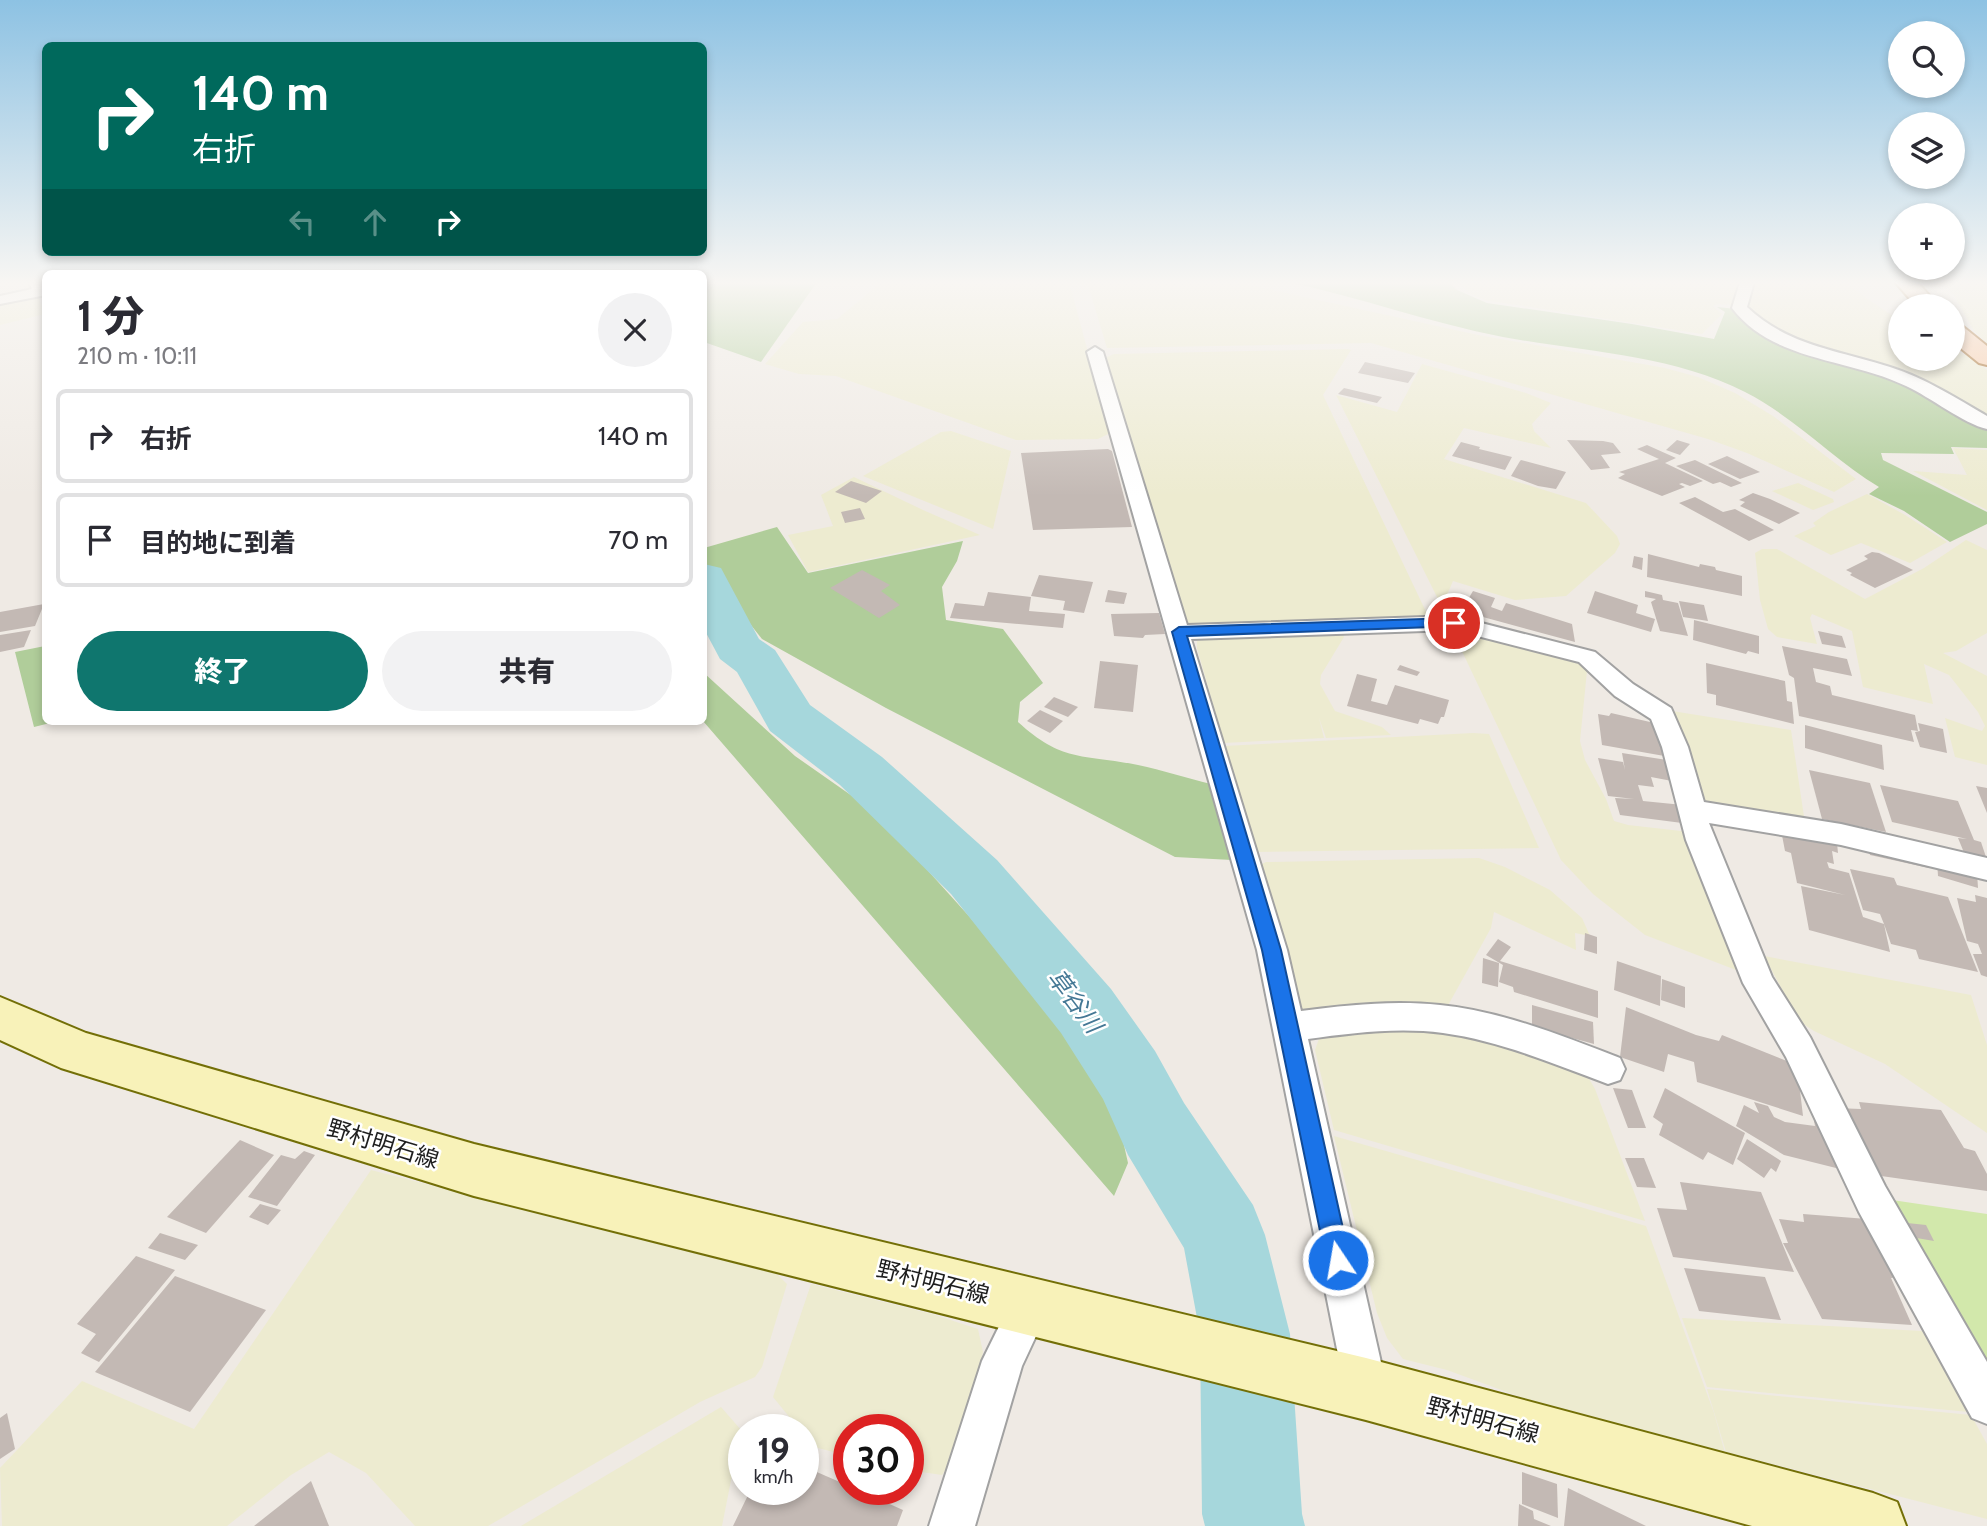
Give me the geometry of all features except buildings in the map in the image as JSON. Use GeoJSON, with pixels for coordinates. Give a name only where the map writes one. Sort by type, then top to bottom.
{"type":"FeatureCollection","features":[{"type":"Feature","properties":{"kind":"main road","name":"野村明石線"},"geometry":{"type":"LineString","coordinates":[[0,1018],[78,1053],[474,1170],[1152,1335],[1873,1526]]}},
{"type":"Feature","properties":{"kind":"street"},"geometry":{"type":"LineString","coordinates":[[1095,353],[1272,950],[1352,1386]]}},
{"type":"Feature","properties":{"kind":"street"},"geometry":{"type":"LineString","coordinates":[[1823,353],[1885,371],[1931,390],[1987,424]]}},
{"type":"Feature","properties":{"kind":"street"},"geometry":{"type":"LineString","coordinates":[[1179,632],[1454,623],[1587,657],[1598,670],[1624,690],[1662,714],[1700,840],[1759,983],[1798,1047],[1872,1199],[1987,1403]]}},
{"type":"Feature","properties":{"kind":"street"},"geometry":{"type":"LineString","coordinates":[[1693,811],[1804,825],[1987,869]]}},
{"type":"Feature","properties":{"kind":"street"},"geometry":{"type":"LineString","coordinates":[[1288,1027],[1348,1019],[1441,1019],[1479,1026],[1608,1069]]}},
{"type":"Feature","properties":{"kind":"street"},"geometry":{"type":"LineString","coordinates":[[952,1526],[1003,1361],[1030,1306]]}},
{"type":"Feature","properties":{"kind":"shaded area"},"geometry":{"type":"Polygon","coordinates":[[[775,353],[1088,353],[1110,433],[1098,439],[1016,440],[836,376],[799,374],[765,364],[775,353]]]}},
{"type":"Feature","properties":{"kind":"shaded area"},"geometry":{"type":"Polygon","coordinates":[[[1349,353],[1323,395],[1429,618],[1190,626],[1184,622],[1105,358],[1114,354],[1349,353]]]}},
{"type":"Feature","properties":{"kind":"shaded area"},"geometry":{"type":"Polygon","coordinates":[[[1407,353],[1581,353],[1665,368],[1698,377],[1735,393],[1773,416],[1856,479],[1834,492],[1747,453],[1708,439],[1407,353]]]}},
{"type":"Feature","properties":{"kind":"shaded area"},"geometry":{"type":"Polygon","coordinates":[[[1818,353],[1888,353],[1888,371],[1965,371],[1965,355],[1987,370],[1987,419],[1818,353]]]}},
{"type":"Feature","properties":{"kind":"shaded area"},"geometry":{"type":"Polygon","coordinates":[[[1422,364],[1526,393],[1551,403],[1532,424],[1534,431],[1551,448],[1464,428],[1444,459],[1586,503],[1617,536],[1620,544],[1615,553],[1566,596],[1515,600],[1453,581],[1442,607],[1336,395],[1397,412],[1422,364]]]}},
{"type":"Feature","properties":{"kind":"shaded area"},"geometry":{"type":"Polygon","coordinates":[[[951,431],[1011,451],[993,529],[863,476],[941,432],[951,431]]]}},
{"type":"Feature","properties":{"kind":"shaded area"},"geometry":{"type":"Polygon","coordinates":[[[1953,448],[1987,450],[1987,510],[1913,471],[1967,475],[1953,448]]]}},
{"type":"Feature","properties":{"kind":"shaded area"},"geometry":{"type":"Polygon","coordinates":[[[854,477],[980,535],[808,572],[788,535],[833,526],[821,495],[854,477]]]}},
{"type":"Feature","properties":{"kind":"shaded area"},"geometry":{"type":"Polygon","coordinates":[[[1798,483],[1833,499],[1834,502],[1813,510],[1772,491],[1798,483]]]}},
{"type":"Feature","properties":{"kind":"shaded area"},"geometry":{"type":"Polygon","coordinates":[[[1867,494],[1947,542],[1910,563],[1861,543],[1831,555],[1794,536],[1816,526],[1813,523],[1829,512],[1867,494]]]}},
{"type":"Feature","properties":{"kind":"shaded area"},"geometry":{"type":"Polygon","coordinates":[[[1966,540],[1987,550],[1987,633],[1956,651],[1943,653],[1987,676],[1987,765],[1955,757],[1945,718],[1982,731],[1985,726],[1978,712],[1949,675],[1924,664],[1933,704],[1863,687],[1852,631],[1812,614],[1810,618],[1817,644],[1777,637],[1768,629],[1760,600],[1755,553],[1762,549],[1777,549],[1865,599],[1924,568],[1966,540]]]}},
{"type":"Feature","properties":{"kind":"shaded area"},"geometry":{"type":"Polygon","coordinates":[[[1451,628],[1583,664],[1587,671],[1580,741],[1585,760],[1606,799],[1614,821],[1690,832],[1749,975],[1645,935],[1593,894],[1561,860],[1451,628]]]}},
{"type":"Feature","properties":{"kind":"shaded area"},"geometry":{"type":"Polygon","coordinates":[[[1342,632],[1344,637],[1321,675],[1320,684],[1335,711],[1382,727],[1391,735],[1326,738],[1319,718],[1324,738],[1224,743],[1197,641],[1206,637],[1342,632]]]}},
{"type":"Feature","properties":{"kind":"shaded area"},"geometry":{"type":"Polygon","coordinates":[[[1672,711],[1791,730],[1805,823],[1701,802],[1679,723],[1672,711]]]}},
{"type":"Feature","properties":{"kind":"shaded area"},"geometry":{"type":"Polygon","coordinates":[[[1489,734],[1539,848],[1254,852],[1224,746],[1489,734]]]}},
{"type":"Feature","properties":{"kind":"shaded area"},"geometry":{"type":"Polygon","coordinates":[[[1479,858],[1505,867],[1550,890],[1582,918],[1590,936],[1575,933],[1576,950],[1494,912],[1491,928],[1446,1009],[1312,1014],[1298,1006],[1260,865],[1266,862],[1479,858]]]}},
{"type":"Feature","properties":{"kind":"shaded area"},"geometry":{"type":"Polygon","coordinates":[[[1764,956],[1971,995],[1987,1045],[1987,1133],[1885,1064],[1814,1031],[1799,1021],[1764,956]]]}},
{"type":"Feature","properties":{"kind":"shaded area"},"geometry":{"type":"Polygon","coordinates":[[[1450,1028],[1585,1072],[1595,1089],[1645,1221],[1334,1130],[1315,1050],[1321,1033],[1450,1028]]]}},
{"type":"Feature","properties":{"kind":"shaded area"},"geometry":{"type":"Polygon","coordinates":[[[1334,1136],[1646,1226],[1714,1413],[1725,1453],[1534,1402],[1447,1370],[1403,1359],[1387,1338],[1377,1313],[1334,1136]]]}},
{"type":"Feature","properties":{"kind":"shaded area"},"geometry":{"type":"Polygon","coordinates":[[[371,1170],[777,1274],[787,1284],[762,1367],[755,1377],[700,1402],[488,1526],[415,1526],[366,1473],[329,1452],[291,1475],[227,1526],[2,1526],[0,1468],[82,1381],[194,1429],[371,1170]]]}},
{"type":"Feature","properties":{"kind":"shaded area"},"geometry":{"type":"Polygon","coordinates":[[[811,1284],[932,1314],[978,1329],[983,1352],[956,1454],[942,1475],[924,1472],[924,1414],[833,1414],[833,1452],[819,1448],[819,1414],[787,1414],[773,1397],[811,1284]]]}},
{"type":"Feature","properties":{"kind":"shaded area"},"geometry":{"type":"Polygon","coordinates":[[[1682,1318],[1922,1331],[1969,1412],[1707,1387],[1682,1318]]]}},
{"type":"Feature","properties":{"kind":"shaded area"},"geometry":{"type":"Polygon","coordinates":[[[1707,1389],[1971,1415],[1987,1444],[1987,1519],[1726,1452],[1707,1389]]]}},
{"type":"Feature","properties":{"kind":"shaded area"},"geometry":{"type":"Polygon","coordinates":[[[721,1407],[728,1415],[728,1496],[722,1526],[521,1526],[721,1407]]]}},
{"type":"Feature","properties":{"kind":"green space"},"geometry":{"type":"Polygon","coordinates":[[[736,353],[767,353],[761,362],[736,353]]]}},
{"type":"Feature","properties":{"kind":"green space"},"geometry":{"type":"Polygon","coordinates":[[[1608,353],[1817,353],[1888,375],[1987,426],[1987,448],[1951,447],[1954,454],[1881,453],[1883,460],[1987,512],[1987,524],[1950,542],[1904,511],[1869,494],[1879,487],[1763,402],[1716,379],[1687,369],[1608,353]]]}},
{"type":"Feature","properties":{"kind":"green space"},"geometry":{"type":"Polygon","coordinates":[[[777,527],[808,573],[963,541],[957,561],[942,587],[946,620],[1003,629],[1043,683],[1020,702],[1018,722],[1061,751],[1147,767],[1211,784],[1232,860],[1175,857],[886,708],[762,639],[707,570],[707,547],[777,527]]]}},
{"type":"Feature","properties":{"kind":"green space"},"geometry":{"type":"Polygon","coordinates":[[[42,647],[42,725],[34,727],[15,652],[42,647]]]}},
{"type":"Feature","properties":{"kind":"green space"},"geometry":{"type":"Polygon","coordinates":[[[707,676],[795,756],[875,812],[1107,1069],[1128,1163],[1114,1196],[706,725],[707,676]]]}},
{"type":"Feature","properties":{"kind":"green space"},"geometry":{"type":"Polygon","coordinates":[[[1892,1200],[1987,1214],[1987,1397],[1892,1200]]]}},
{"type":"Feature","properties":{"kind":"waterway","name":"草谷川"},"geometry":{"type":"LineString","coordinates":[[707,584],[738,648],[757,662],[790,718],[861,771],[974,877],[1086,1011],[1129,1075],[1156,1129],[1223,1235],[1245,1334],[1252,1514],[1255,1526]]}},
{"type":"Feature","properties":{"kind":"route"},"geometry":{"type":"LineString","coordinates":[[1338,1260],[1272,950],[1179,632],[1454,623]]}}]}
